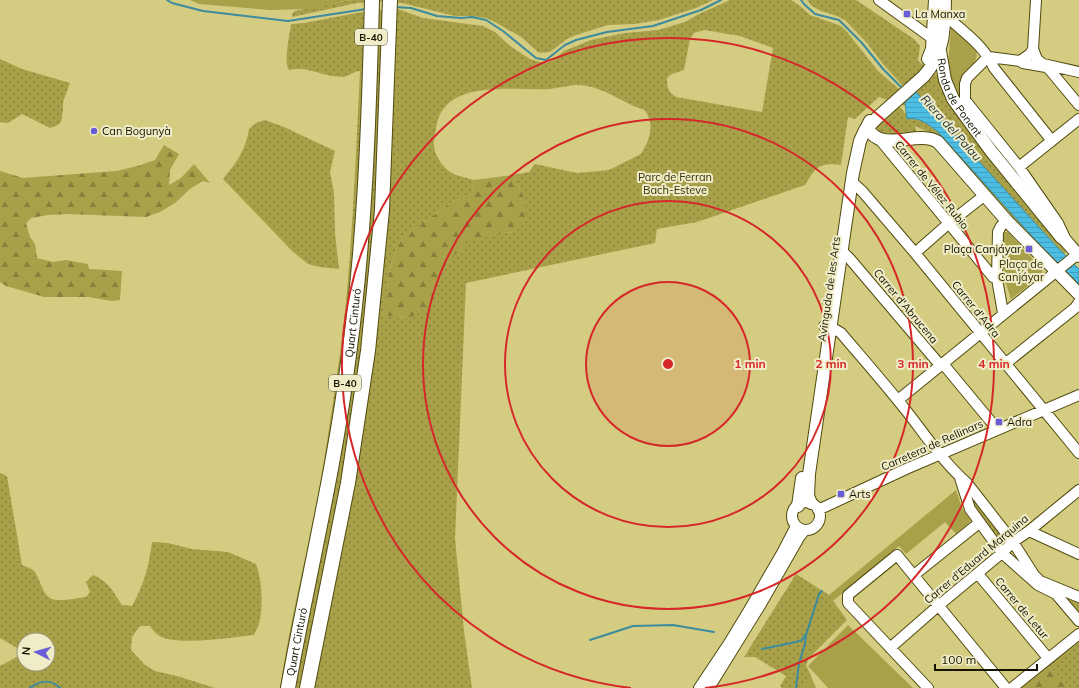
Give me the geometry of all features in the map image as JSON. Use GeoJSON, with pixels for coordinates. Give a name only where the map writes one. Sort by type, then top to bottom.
{"type":"FeatureCollection","features":[{"type":"Feature","properties":{"kind":"highway","name":"Quart Cinturó"},"geometry":{"type":"LineString","coordinates":[[288,688],[334,453],[349,356],[360,245],[370,74],[372,0]]}},
{"type":"Feature","properties":{"kind":"highway","name":"Quart Cinturó"},"geometry":{"type":"LineString","coordinates":[[307,688],[348,483],[368,351],[382,210],[390,0]]}},
{"type":"Feature","properties":{"kind":"main road"},"geometry":{"type":"LineString","coordinates":[[922,73],[932,49],[935,0]]}},
{"type":"Feature","properties":{"kind":"main road"},"geometry":{"type":"LineString","coordinates":[[939,0],[939,6],[946,13],[940,51],[931,66],[885,104],[873,135],[933,138],[1007,221],[1079,294]]}},
{"type":"Feature","properties":{"kind":"main road","name":"Ronda de Ponent"},"geometry":{"type":"LineString","coordinates":[[940,51],[945,80],[953,99],[991,151],[1024,192],[1061,237],[1079,254]]}},
{"type":"Feature","properties":{"kind":"main road","name":"Avinguda de les Arts"},"geometry":{"type":"LineString","coordinates":[[815,507],[808,496],[809,474],[849,152],[857,133],[865,121],[885,104]]}},
{"type":"Feature","properties":{"kind":"main road","name":"Avinguda de les Arts"},"geometry":{"type":"LineString","coordinates":[[798,506],[827,327],[842,251],[859,146],[862,135],[873,135]]}},
{"type":"Feature","properties":{"kind":"street","name":"Ronda de Ponent"},"geometry":{"type":"LineString","coordinates":[[879,0],[933,39],[940,51]]}},
{"type":"Feature","properties":{"kind":"street"},"geometry":{"type":"LineString","coordinates":[[1036,0],[1033,49],[1037,59],[1051,67],[1079,98]]}},
{"type":"Feature","properties":{"kind":"street"},"geometry":{"type":"LineString","coordinates":[[946,13],[979,44],[989,57],[994,68],[1052,141]]}},
{"type":"Feature","properties":{"kind":"street"},"geometry":{"type":"LineString","coordinates":[[1020,61],[1030,54],[1033,49]]}},
{"type":"Feature","properties":{"kind":"street","name":"Ronda de Ponent"},"geometry":{"type":"LineString","coordinates":[[989,57],[984,60],[967,78],[964,94],[965,100],[1019,167],[1058,223],[1065,240]]}},
{"type":"Feature","properties":{"kind":"street"},"geometry":{"type":"LineString","coordinates":[[989,57],[1079,72]]}},
{"type":"Feature","properties":{"kind":"street"},"geometry":{"type":"LineString","coordinates":[[1051,67],[1079,104]]}},
{"type":"Feature","properties":{"kind":"street"},"geometry":{"type":"LineString","coordinates":[[1019,167],[1079,119]]}},
{"type":"Feature","properties":{"kind":"street","name":"Carrer de Vélez Rubio"},"geometry":{"type":"LineString","coordinates":[[873,135],[993,278],[997,279]]}},
{"type":"Feature","properties":{"kind":"street","name":"Carrer d'Adra"},"geometry":{"type":"LineString","coordinates":[[852,182],[862,191],[915,253],[1079,453]]}},
{"type":"Feature","properties":{"kind":"street"},"geometry":{"type":"LineString","coordinates":[[915,253],[948,224],[985,195]]}},
{"type":"Feature","properties":{"kind":"street"},"geometry":{"type":"LineString","coordinates":[[1003,313],[997,279],[998,232],[1001,226],[1007,221]]}},
{"type":"Feature","properties":{"kind":"street","name":"Carrer d'Abrucena"},"geometry":{"type":"LineString","coordinates":[[842,251],[848,256],[940,365],[944,365],[998,429]]}},
{"type":"Feature","properties":{"kind":"street"},"geometry":{"type":"LineString","coordinates":[[898,400],[1003,313],[1079,254]]}},
{"type":"Feature","properties":{"kind":"street"},"geometry":{"type":"LineString","coordinates":[[1005,364],[1075,308],[1079,302]]}},
{"type":"Feature","properties":{"kind":"street"},"geometry":{"type":"LineString","coordinates":[[827,327],[841,333],[898,400],[940,454],[967,483],[1014,542],[1034,575],[1040,581],[1079,597]]}},
{"type":"Feature","properties":{"kind":"street","name":"Carretera de Rellinars"},"geometry":{"type":"LineString","coordinates":[[815,507],[1079,395]]}},
{"type":"Feature","properties":{"kind":"street"},"geometry":{"type":"LineString","coordinates":[[960,476],[970,509],[1002,553],[1038,585],[1047,588],[1056,594],[1079,621]]}},
{"type":"Feature","properties":{"kind":"street","name":"Carrer d'Eduard Marquina"},"geometry":{"type":"LineString","coordinates":[[890,648],[1014,542],[1079,490]]}},
{"type":"Feature","properties":{"kind":"street"},"geometry":{"type":"LineString","coordinates":[[968,504],[972,498],[979,499]]}},
{"type":"Feature","properties":{"kind":"street"},"geometry":{"type":"LineString","coordinates":[[709,688],[765,597],[800,536],[801,528],[793,515],[795,508],[804,503],[815,507],[820,517],[818,523],[811,529],[801,528]]}},
{"type":"Feature","properties":{"kind":"street"},"geometry":{"type":"LineString","coordinates":[[914,575],[980,523]]}},
{"type":"Feature","properties":{"kind":"street"},"geometry":{"type":"LineString","coordinates":[[699,688],[745,616],[782,553],[801,528]]}},
{"type":"Feature","properties":{"kind":"street"},"geometry":{"type":"LineString","coordinates":[[1029,531],[1079,554]]}},
{"type":"Feature","properties":{"kind":"street"},"geometry":{"type":"LineString","coordinates":[[928,688],[848,603],[848,595],[897,555],[1006,688]]}},
{"type":"Feature","properties":{"kind":"street","name":"Carrer de Letur"},"geometry":{"type":"LineString","coordinates":[[978,574],[1048,658]]}},
{"type":"Feature","properties":{"kind":"street"},"geometry":{"type":"LineString","coordinates":[[1012,688],[1079,634]]}},
{"type":"Feature","properties":{"kind":"green space"},"geometry":{"type":"Polygon","coordinates":[[[190,0],[349,0],[308,9],[270,10],[199,4],[190,0]]]}},
{"type":"Feature","properties":{"kind":"green space"},"geometry":{"type":"Polygon","coordinates":[[[350,0],[713,0],[696,8],[659,20],[635,24],[608,25],[576,35],[567,39],[550,52],[540,53],[521,37],[486,18],[455,16],[402,3],[385,1],[357,3],[292,17],[292,14],[295,11],[350,0]]]}},
{"type":"Feature","properties":{"kind":"green space","name":"Parc de Ferran Bach-Esteve"},"geometry":{"type":"Polygon","coordinates":[[[730,0],[791,0],[810,15],[841,26],[878,71],[909,98],[905,102],[905,106],[879,97],[855,119],[848,117],[841,165],[828,164],[819,167],[815,170],[805,185],[697,222],[657,229],[655,243],[466,283],[455,538],[464,631],[472,688],[280,688],[321,478],[341,346],[350,252],[360,71],[347,76],[335,77],[310,70],[289,70],[287,66],[287,48],[291,24],[395,8],[423,18],[483,26],[495,32],[510,46],[530,59],[546,63],[552,61],[564,51],[591,40],[625,33],[658,30],[685,22],[730,0]],[[704,30],[694,33],[690,39],[684,70],[672,74],[667,78],[670,91],[676,97],[762,112],[773,48],[740,36],[704,30]],[[575,85],[550,89],[482,90],[465,94],[451,101],[441,112],[434,138],[435,151],[442,164],[452,173],[474,180],[472,193],[449,204],[407,234],[399,242],[388,277],[386,316],[408,318],[439,277],[442,269],[466,242],[500,233],[515,232],[525,199],[513,175],[529,172],[535,164],[577,173],[609,170],[641,154],[649,138],[651,127],[645,110],[594,88],[575,85]]]}},
{"type":"Feature","properties":{"kind":"green space"},"geometry":{"type":"Polygon","coordinates":[[[807,0],[856,0],[914,39],[920,46],[918,61],[939,76],[1067,251],[1064,254],[916,93],[912,96],[883,64],[867,43],[845,20],[821,11],[812,6],[807,0]]]}},
{"type":"Feature","properties":{"kind":"green space"},"geometry":{"type":"Polygon","coordinates":[[[951,26],[976,50],[977,55],[974,62],[966,70],[962,77],[959,99],[953,95],[948,66],[951,26]]]}},
{"type":"Feature","properties":{"kind":"green space"},"geometry":{"type":"Polygon","coordinates":[[[0,59],[22,69],[70,83],[63,102],[61,122],[58,125],[50,128],[22,114],[8,123],[0,122],[0,59]]]}},
{"type":"Feature","properties":{"kind":"green space"},"geometry":{"type":"Polygon","coordinates":[[[899,106],[906,114],[907,119],[915,119],[923,122],[937,131],[1046,252],[1019,226],[937,136],[915,126],[917,134],[884,136],[876,127],[899,106]]]}},
{"type":"Feature","properties":{"kind":"green space"},"geometry":{"type":"Polygon","coordinates":[[[265,120],[284,127],[335,151],[330,172],[334,193],[335,234],[339,269],[308,264],[292,251],[223,179],[240,156],[248,137],[249,129],[256,123],[265,120]]]}},
{"type":"Feature","properties":{"kind":"green space"},"geometry":{"type":"Polygon","coordinates":[[[164,145],[179,154],[170,170],[169,185],[181,178],[194,164],[210,183],[203,181],[190,189],[175,203],[160,212],[146,217],[68,214],[48,215],[31,218],[26,223],[30,237],[35,244],[37,258],[53,262],[66,260],[88,264],[89,269],[122,271],[120,300],[112,301],[88,297],[44,297],[6,286],[0,282],[0,171],[23,178],[116,171],[155,160],[164,145]]]}},
{"type":"Feature","properties":{"kind":"green space"},"geometry":{"type":"Polygon","coordinates":[[[513,175],[525,199],[526,215],[522,226],[515,232],[500,233],[466,243],[442,269],[430,302],[420,313],[408,318],[385,316],[388,277],[399,242],[407,234],[449,204],[472,193],[474,180],[513,175]]]}},
{"type":"Feature","properties":{"kind":"green space","name":"Plaça de Canjáyar"},"geometry":{"type":"Polygon","coordinates":[[[1004,232],[1008,232],[1042,269],[1042,275],[1011,299],[1004,277],[1002,234],[1004,232]]]}},
{"type":"Feature","properties":{"kind":"green space"},"geometry":{"type":"Polygon","coordinates":[[[0,473],[7,476],[22,565],[36,573],[43,590],[48,597],[52,599],[64,600],[86,597],[90,592],[86,582],[93,575],[107,584],[122,605],[132,606],[145,575],[152,542],[168,543],[192,549],[228,552],[256,564],[258,571],[261,584],[261,613],[260,622],[254,635],[190,641],[177,640],[166,639],[158,635],[150,626],[140,626],[132,637],[131,650],[145,665],[155,671],[215,688],[0,688],[0,666],[16,657],[16,672],[56,672],[56,632],[16,632],[16,647],[0,638],[0,473]]]}},
{"type":"Feature","properties":{"kind":"green space"},"geometry":{"type":"Polygon","coordinates":[[[956,490],[962,508],[971,521],[956,534],[945,522],[906,554],[899,546],[833,601],[829,595],[956,490]]]}},
{"type":"Feature","properties":{"kind":"green space"},"geometry":{"type":"Polygon","coordinates":[[[977,501],[1006,536],[998,542],[971,503],[977,501]]]}},
{"type":"Feature","properties":{"kind":"green space"},"geometry":{"type":"Polygon","coordinates":[[[796,574],[829,595],[847,620],[809,658],[806,665],[811,676],[808,678],[803,688],[782,688],[780,686],[786,676],[755,657],[744,657],[796,574]]]}},
{"type":"Feature","properties":{"kind":"green space"},"geometry":{"type":"Polygon","coordinates":[[[1063,597],[1079,603],[1079,617],[1063,597]]]}},
{"type":"Feature","properties":{"kind":"green space"},"geometry":{"type":"Polygon","coordinates":[[[848,625],[913,688],[828,688],[808,666],[848,625]]]}},
{"type":"Feature","properties":{"kind":"green space"},"geometry":{"type":"Polygon","coordinates":[[[1079,639],[1079,688],[1070,688],[1048,665],[1079,639]]]}},
{"type":"Feature","properties":{"kind":"green space"},"geometry":{"type":"Polygon","coordinates":[[[1048,665],[1070,688],[1019,688],[1048,665]]]}},
{"type":"Feature","properties":{"kind":"green space"},"geometry":{"type":"Polygon","coordinates":[[[811,676],[816,688],[803,688],[808,677],[811,676]]]}},
{"type":"Feature","properties":{"kind":"water","name":"Riera del Palau"},"geometry":{"type":"Polygon","coordinates":[[[916,92],[1056,246],[1079,269],[1079,287],[937,131],[919,120],[907,119],[905,102],[916,92]]]}},
{"type":"Feature","properties":{"kind":"waterway","name":"Riera del Palau"},"geometry":{"type":"LineString","coordinates":[[167,0],[172,3],[203,11],[288,21],[366,9]]}},
{"type":"Feature","properties":{"kind":"waterway","name":"Riera del Palau"},"geometry":{"type":"LineString","coordinates":[[394,7],[411,8],[437,16],[461,18],[472,17],[486,20],[503,31],[536,58],[546,60],[565,45],[576,40],[607,32],[653,26],[701,10],[721,0]]}},
{"type":"Feature","properties":{"kind":"waterway","name":"Riera del Palau"},"geometry":{"type":"LineString","coordinates":[[801,0],[815,14],[839,20],[862,43],[883,69],[903,89]]}},
{"type":"Feature","properties":{"kind":"waterway"},"geometry":{"type":"LineString","coordinates":[[796,688],[799,663],[805,644],[806,635],[819,594],[822,591]]}},
{"type":"Feature","properties":{"kind":"waterway"},"geometry":{"type":"LineString","coordinates":[[590,640],[633,626],[673,625],[714,632]]}},
{"type":"Feature","properties":{"kind":"waterway"},"geometry":{"type":"LineString","coordinates":[[762,649],[796,642],[802,640],[805,635]]}},
{"type":"Feature","properties":{"kind":"waterway"},"geometry":{"type":"LineString","coordinates":[[30,688],[41,682],[49,682],[60,688]]}},
{"type":"Feature","properties":{"kind":"place","name":"La Manxa"},"geometry":{"type":"Point","coordinates":[907,14]}},
{"type":"Feature","properties":{"kind":"place","name":"Can Bogunyà"},"geometry":{"type":"Point","coordinates":[94,131]}},
{"type":"Feature","properties":{"kind":"place","name":"Plaça Canjáyar"},"geometry":{"type":"Point","coordinates":[1029,249]}},
{"type":"Feature","properties":{"kind":"place","name":"Adra"},"geometry":{"type":"Point","coordinates":[999,422]}},
{"type":"Feature","properties":{"kind":"place","name":"Arts"},"geometry":{"type":"Point","coordinates":[841,494]}}]}
